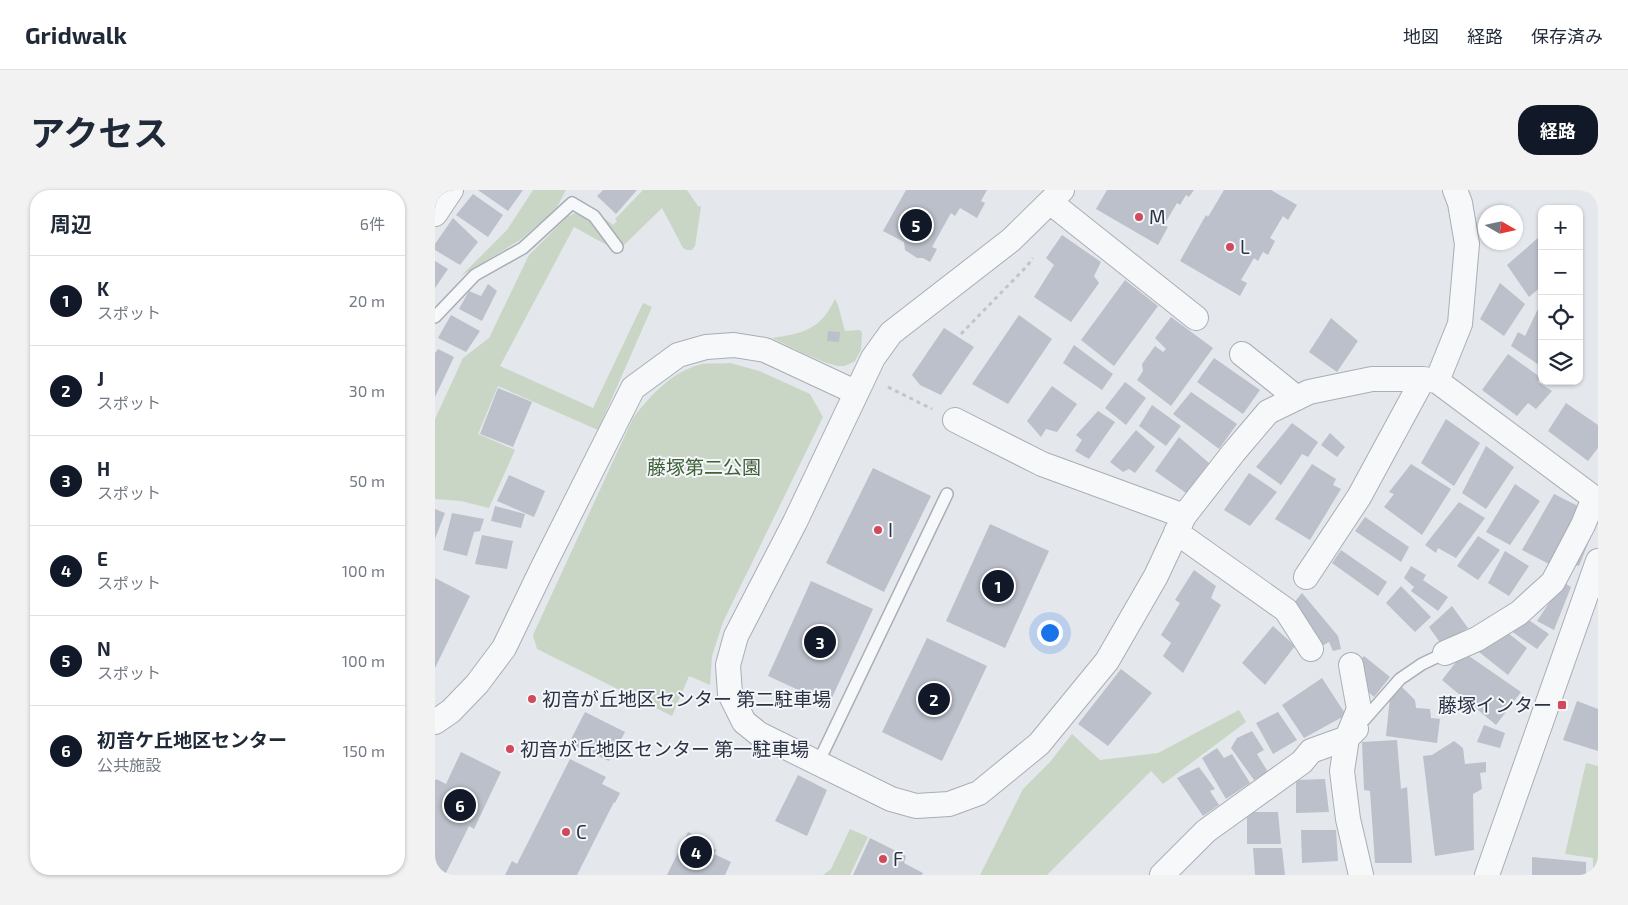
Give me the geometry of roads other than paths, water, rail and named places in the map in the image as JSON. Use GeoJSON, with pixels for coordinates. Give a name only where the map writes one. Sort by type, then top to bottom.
{"type":"FeatureCollection","features":[{"type":"Feature","properties":{"kind":"street"},"geometry":{"type":"LineString","coordinates":[[435,214],[451,190]]}},
{"type":"Feature","properties":{"kind":"street"},"geometry":{"type":"LineString","coordinates":[[1306,577],[1359,497],[1430,380],[1460,324],[1467,244],[1460,203],[1455,190]]}},
{"type":"Feature","properties":{"kind":"street"},"geometry":{"type":"LineString","coordinates":[[1196,318],[1056,196],[1011,240],[891,333],[873,358],[855,392],[795,522],[736,636],[728,665],[730,694],[744,722],[759,734],[891,799],[916,806],[949,804],[979,793],[1039,744],[1107,661],[1156,576],[1180,524],[1234,452],[1268,412],[1309,392],[1372,379],[1430,380],[1596,498],[1553,582],[1519,613],[1477,639],[1445,653]]}},
{"type":"Feature","properties":{"kind":"street"},"geometry":{"type":"LineString","coordinates":[[435,722],[451,710],[477,684],[504,648],[633,388],[678,355],[706,347],[734,345],[765,350],[855,392]]}},
{"type":"Feature","properties":{"kind":"street"},"geometry":{"type":"LineString","coordinates":[[1242,354],[1297,398]]}},
{"type":"Feature","properties":{"kind":"street"},"geometry":{"type":"LineString","coordinates":[[955,420],[1042,464],[1180,524],[1285,610],[1311,649]]}},
{"type":"Feature","properties":{"kind":"street"},"geometry":{"type":"LineString","coordinates":[[1487,875],[1598,561]]}},
{"type":"Feature","properties":{"kind":"street"},"geometry":{"type":"LineString","coordinates":[[1351,665],[1359,709],[1347,738],[1342,771],[1348,819],[1361,875]]}},
{"type":"Feature","properties":{"kind":"street"},"geometry":{"type":"LineString","coordinates":[[1162,875],[1206,831],[1302,762],[1311,751],[1347,738],[1364,720]]}},
{"type":"Feature","properties":{"kind":"lane"},"geometry":{"type":"LineString","coordinates":[[435,317],[475,275],[523,248],[572,203],[594,216],[617,247]]}},
{"type":"Feature","properties":{"kind":"lane"},"geometry":{"type":"LineString","coordinates":[[818,763],[947,494]]}},
{"type":"Feature","properties":{"kind":"lane"},"geometry":{"type":"LineString","coordinates":[[1364,720],[1400,679],[1422,664],[1445,653]]}},
{"type":"Feature","properties":{"kind":"place","name":"M"},"geometry":{"type":"Point","coordinates":[1139,217]}},
{"type":"Feature","properties":{"kind":"place","name":"N"},"geometry":{"type":"Point","coordinates":[916,225]}},
{"type":"Feature","properties":{"kind":"place","name":"L"},"geometry":{"type":"Point","coordinates":[1230,247]}},
{"type":"Feature","properties":{"kind":"place","name":"I"},"geometry":{"type":"Point","coordinates":[878,530]}},
{"type":"Feature","properties":{"kind":"place","name":"K"},"geometry":{"type":"Point","coordinates":[998,586]}},
{"type":"Feature","properties":{"kind":"place","name":"H"},"geometry":{"type":"Point","coordinates":[820,642]}},
{"type":"Feature","properties":{"kind":"place","name":"初音が丘地区センター 第二駐車場"},"geometry":{"type":"Point","coordinates":[532,699]}},
{"type":"Feature","properties":{"kind":"place","name":"J"},"geometry":{"type":"Point","coordinates":[934,699]}},
{"type":"Feature","properties":{"kind":"place","name":"藤塚インター"},"geometry":{"type":"Point","coordinates":[1562,705]}},
{"type":"Feature","properties":{"kind":"place","name":"初音が丘地区センター 第一駐車場"},"geometry":{"type":"Point","coordinates":[510,749]}},
{"type":"Feature","properties":{"kind":"place","name":"初音ケ丘地区センター"},"geometry":{"type":"Point","coordinates":[460,805]}},
{"type":"Feature","properties":{"kind":"place","name":"C"},"geometry":{"type":"Point","coordinates":[566,832]}},
{"type":"Feature","properties":{"kind":"place","name":"E"},"geometry":{"type":"Point","coordinates":[696,852]}},
{"type":"Feature","properties":{"kind":"place","name":"F"},"geometry":{"type":"Point","coordinates":[883,859]}},
{"type":"Feature","properties":{"kind":"park label","name":"藤塚第二公園"},"geometry":{"type":"Point","coordinates":[704,467]}}]}
